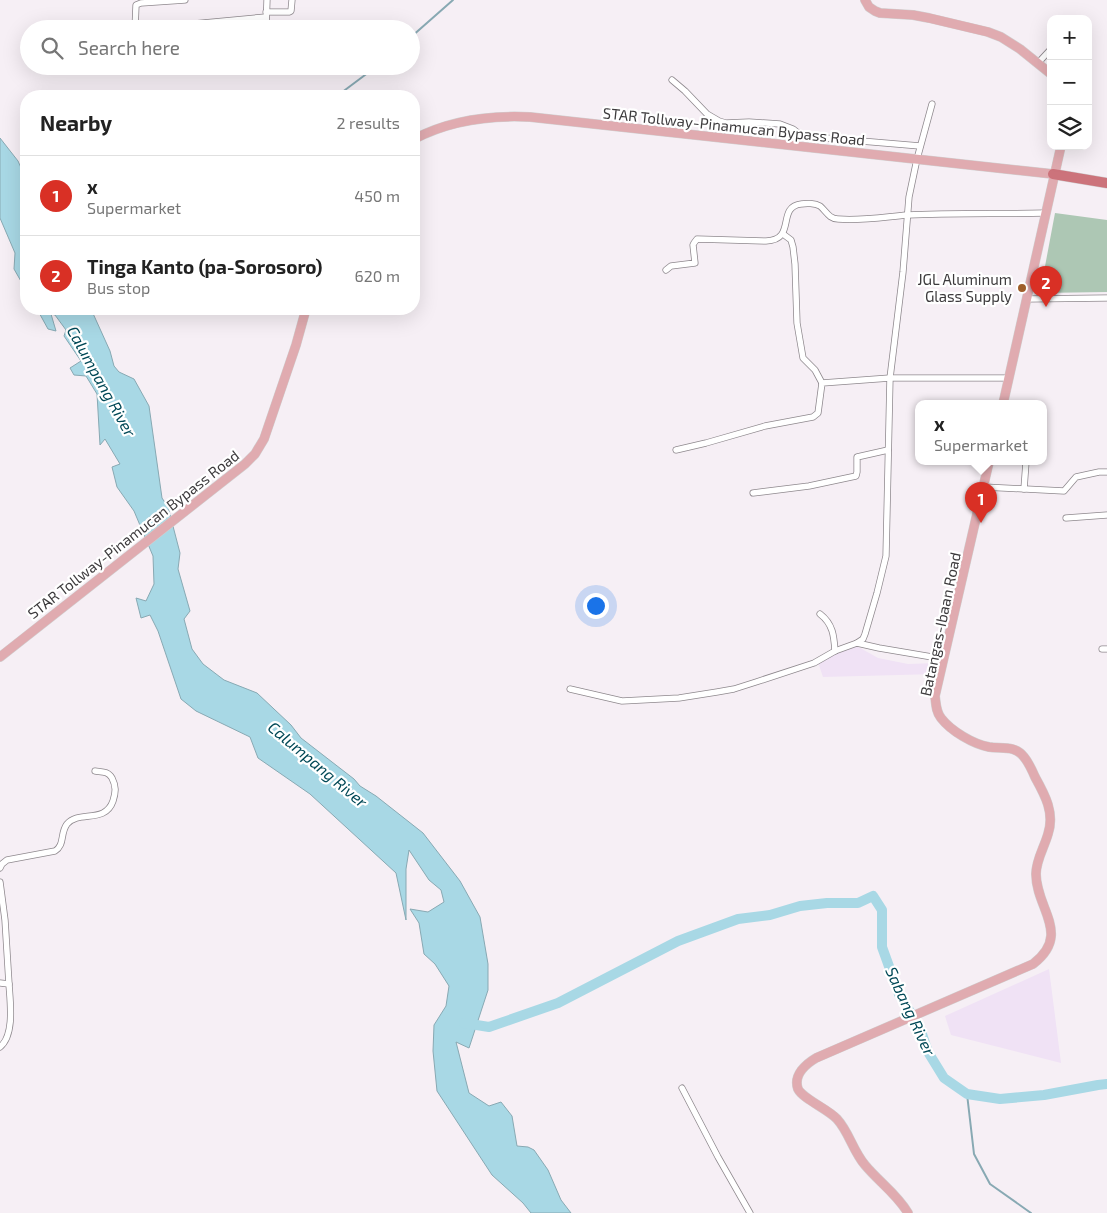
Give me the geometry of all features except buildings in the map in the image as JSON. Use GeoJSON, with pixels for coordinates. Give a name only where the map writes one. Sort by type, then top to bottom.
{"type":"FeatureCollection","features":[{"type":"Feature","properties":{"kind":"highway"},"geometry":{"type":"LineString","coordinates":[[1054,174],[1107,177]]}},
{"type":"Feature","properties":{"kind":"highway"},"geometry":{"type":"LineString","coordinates":[[1054,174],[1107,183]]}},
{"type":"Feature","properties":{"kind":"main road"},"geometry":{"type":"LineString","coordinates":[[865,0],[869,7],[880,13],[913,15],[988,32],[1012,43],[1047,71]]}},
{"type":"Feature","properties":{"kind":"main road","name":"STAR Tollway-Pinamucan Bypass Road"},"geometry":{"type":"LineString","coordinates":[[420,136],[469,120],[520,116],[1054,174]]}},
{"type":"Feature","properties":{"kind":"main road"},"geometry":{"type":"LineString","coordinates":[[1003,400],[1060,150]]}},
{"type":"Feature","properties":{"kind":"main road","name":"STAR Tollway-Pinamucan Bypass Road"},"geometry":{"type":"LineString","coordinates":[[0,657],[245,464],[255,454],[264,439],[304,315]]}},
{"type":"Feature","properties":{"kind":"main road","name":"Batangas-Ibaan Road"},"geometry":{"type":"LineString","coordinates":[[908,1213],[894,1193],[864,1164],[838,1120],[806,1097],[798,1088],[798,1078],[804,1067],[816,1058],[1034,964],[1047,951],[1050,941],[1051,924],[1038,890],[1036,874],[1036,865],[1049,833],[1049,806],[1042,790],[1027,761],[1013,748],[984,746],[958,734],[941,718],[935,696],[988,465]]}},
{"type":"Feature","properties":{"kind":"street"},"geometry":{"type":"LineString","coordinates":[[137,20],[136,5],[185,0]]}},
{"type":"Feature","properties":{"kind":"street"},"geometry":{"type":"LineString","coordinates":[[266,20],[267,0]]}},
{"type":"Feature","properties":{"kind":"street"},"geometry":{"type":"LineString","coordinates":[[220,20],[289,12],[291,11],[292,0]]}},
{"type":"Feature","properties":{"kind":"street"},"geometry":{"type":"LineString","coordinates":[[1038,63],[1047,53]]}},
{"type":"Feature","properties":{"kind":"street"},"geometry":{"type":"LineString","coordinates":[[672,80],[708,114],[719,121],[772,123],[788,126],[802,136],[920,146]]}},
{"type":"Feature","properties":{"kind":"street"},"geometry":{"type":"LineString","coordinates":[[570,690],[622,701],[688,696],[734,689],[814,663],[857,643],[866,634],[886,556],[890,378],[903,272],[909,197],[920,146],[932,104]]}},
{"type":"Feature","properties":{"kind":"street"},"geometry":{"type":"LineString","coordinates":[[666,270],[672,266],[695,264],[694,242],[697,240],[776,240],[783,234],[788,214],[792,208],[803,204],[820,207],[837,220],[907,216],[1045,213]]}},
{"type":"Feature","properties":{"kind":"street"},"geometry":{"type":"LineString","coordinates":[[676,450],[765,426],[813,417],[818,413],[822,383],[815,370],[804,360],[802,354],[797,323],[793,247],[791,240],[783,234]]}},
{"type":"Feature","properties":{"kind":"street"},"geometry":{"type":"LineString","coordinates":[[1026,299],[1107,298]]}},
{"type":"Feature","properties":{"kind":"street"},"geometry":{"type":"LineString","coordinates":[[822,383],[890,378],[1008,378]]}},
{"type":"Feature","properties":{"kind":"street"},"geometry":{"type":"LineString","coordinates":[[753,493],[809,486],[856,476],[858,472],[857,457],[888,450]]}},
{"type":"Feature","properties":{"kind":"street"},"geometry":{"type":"LineString","coordinates":[[1024,489],[1026,465]]}},
{"type":"Feature","properties":{"kind":"street"},"geometry":{"type":"LineString","coordinates":[[984,487],[1064,490],[1076,477],[1107,472]]}},
{"type":"Feature","properties":{"kind":"street"},"geometry":{"type":"LineString","coordinates":[[1066,518],[1107,515]]}},
{"type":"Feature","properties":{"kind":"street"},"geometry":{"type":"LineString","coordinates":[[820,614],[828,620],[830,625],[834,636],[835,652]]}},
{"type":"Feature","properties":{"kind":"street"},"geometry":{"type":"LineString","coordinates":[[857,643],[944,659]]}},
{"type":"Feature","properties":{"kind":"street"},"geometry":{"type":"LineString","coordinates":[[0,868],[7,860],[55,851],[59,848],[67,824],[72,820],[101,814],[109,809],[116,793],[115,785],[110,775],[95,771]]}},
{"type":"Feature","properties":{"kind":"street"},"geometry":{"type":"LineString","coordinates":[[0,882],[5,920],[10,1012],[9,1029],[5,1042],[0,1047]]}},
{"type":"Feature","properties":{"kind":"street"},"geometry":{"type":"LineString","coordinates":[[0,983],[9,984]]}},
{"type":"Feature","properties":{"kind":"street"},"geometry":{"type":"LineString","coordinates":[[682,1088],[750,1213]]}},
{"type":"Feature","properties":{"kind":"shaded area"},"geometry":{"type":"Polygon","coordinates":[[[855,645],[878,658],[908,664],[937,663],[937,674],[823,677],[818,662],[855,645]]]}},
{"type":"Feature","properties":{"kind":"shaded area"},"geometry":{"type":"Polygon","coordinates":[[[1049,969],[1061,1063],[951,1035],[945,1016],[1049,969]]]}},
{"type":"Feature","properties":{"kind":"green space"},"geometry":{"type":"Polygon","coordinates":[[[1055,213],[1107,220],[1107,292],[1040,293],[1055,213]]]}},
{"type":"Feature","properties":{"kind":"water"},"geometry":{"type":"Polygon","coordinates":[[[0,138],[20,166],[20,280],[14,269],[15,253],[0,218],[0,138]]]}},
{"type":"Feature","properties":{"kind":"water"},"geometry":{"type":"Polygon","coordinates":[[[40,315],[51,315],[56,331],[48,329],[40,315]]]}},
{"type":"Feature","properties":{"kind":"water","name":"Calumpang River"},"geometry":{"type":"Polygon","coordinates":[[[55,315],[94,315],[110,351],[114,366],[119,372],[134,379],[149,406],[162,498],[168,507],[180,553],[178,569],[190,611],[184,619],[192,649],[203,664],[224,680],[257,693],[291,725],[301,738],[354,779],[360,786],[376,796],[423,833],[460,881],[480,917],[488,964],[488,990],[469,1048],[456,1042],[469,1093],[489,1106],[501,1102],[512,1116],[517,1146],[528,1147],[534,1150],[548,1170],[561,1200],[571,1213],[531,1213],[523,1203],[492,1175],[437,1091],[433,1051],[434,1025],[446,1006],[449,986],[435,964],[424,954],[419,923],[410,909],[428,912],[444,902],[441,890],[429,880],[409,850],[406,869],[406,920],[396,873],[310,794],[258,758],[250,737],[196,711],[181,699],[158,631],[150,615],[141,618],[136,598],[146,601],[154,584],[153,556],[134,511],[117,487],[112,467],[120,464],[105,439],[100,445],[97,394],[86,376],[74,375],[70,368],[81,361],[64,336],[66,330],[55,315]]]}},
{"type":"Feature","properties":{"kind":"waterway"},"geometry":{"type":"LineString","coordinates":[[420,29],[453,0]]}},
{"type":"Feature","properties":{"kind":"waterway"},"geometry":{"type":"LineString","coordinates":[[345,90],[365,75]]}},
{"type":"Feature","properties":{"kind":"waterway","name":"Sabang River"},"geometry":{"type":"LineString","coordinates":[[464,1023],[489,1027],[558,1003],[678,941],[738,919],[770,915],[800,906],[827,903],[858,903],[873,896],[882,910],[882,947],[899,994],[920,1028],[928,1052],[944,1078],[967,1094],[1000,1099],[1044,1095],[1107,1084]]}},
{"type":"Feature","properties":{"kind":"waterway"},"geometry":{"type":"LineString","coordinates":[[967,1094],[974,1154],[990,1184],[1031,1213]]}},
{"type":"Feature","properties":{"kind":"place","name":"JGL Aluminum Glass Supply"},"geometry":{"type":"Point","coordinates":[1022,288]}},
{"type":"Feature","properties":{"kind":"place","name":"Tinga Kanto (pa-Sorosoro)"},"geometry":{"type":"Point","coordinates":[1046,307]}},
{"type":"Feature","properties":{"kind":"place","name":"x"},"geometry":{"type":"Point","coordinates":[981,523]}}]}
